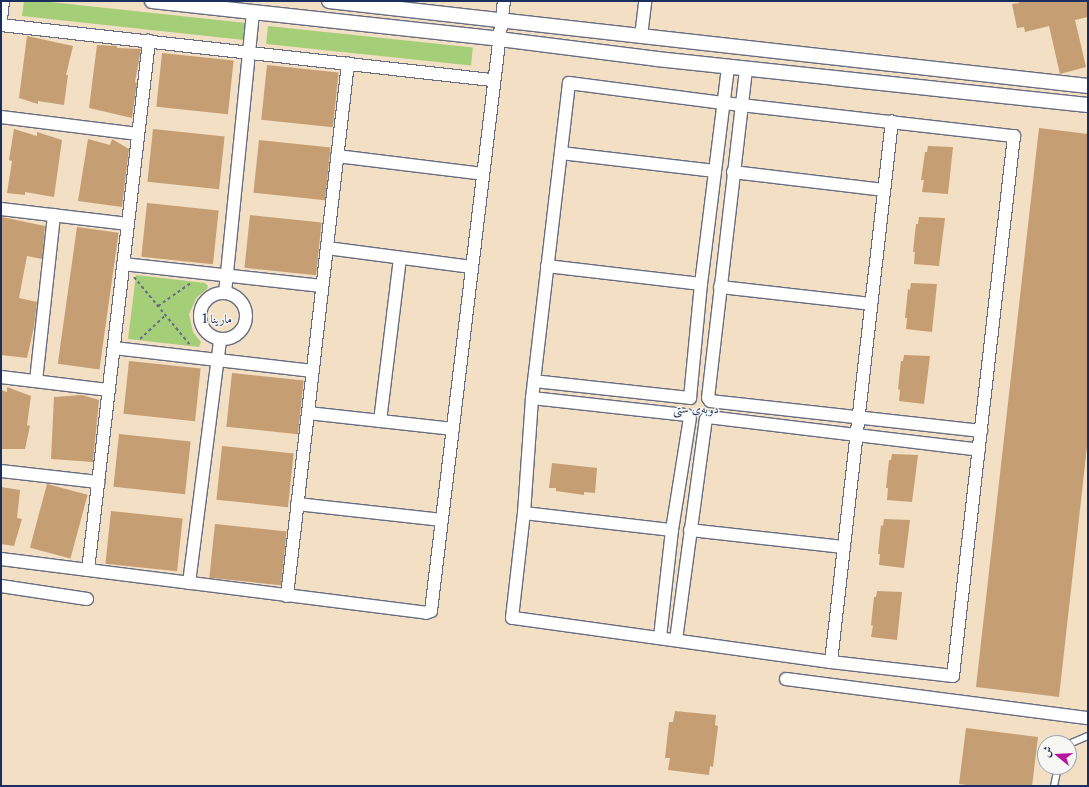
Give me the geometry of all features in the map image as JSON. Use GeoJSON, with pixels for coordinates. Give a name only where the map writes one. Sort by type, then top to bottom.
{"type":"FeatureCollection","features":[{"type":"Feature","properties":{"kind":"street"},"geometry":{"type":"LineString","coordinates":[[1,20],[3,1]]}},
{"type":"Feature","properties":{"kind":"street"},"geometry":{"type":"LineString","coordinates":[[157,1],[499,39],[657,59],[1088,105]]}},
{"type":"Feature","properties":{"kind":"street"},"geometry":{"type":"LineString","coordinates":[[329,1],[1088,86]]}},
{"type":"Feature","properties":{"kind":"street"},"geometry":{"type":"LineString","coordinates":[[1,559],[428,613],[432,610],[504,1]]}},
{"type":"Feature","properties":{"kind":"street"},"geometry":{"type":"LineString","coordinates":[[641,36],[645,1]]}},
{"type":"Feature","properties":{"kind":"street"},"geometry":{"type":"LineString","coordinates":[[225,293],[253,12]]}},
{"type":"Feature","properties":{"kind":"street"},"geometry":{"type":"LineString","coordinates":[[1,24],[494,80]]}},
{"type":"Feature","properties":{"kind":"street"},"geometry":{"type":"LineString","coordinates":[[657,59],[659,38]]}},
{"type":"Feature","properties":{"kind":"street"},"geometry":{"type":"LineString","coordinates":[[88,570],[149,41]]}},
{"type":"Feature","properties":{"kind":"street"},"geometry":{"type":"LineString","coordinates":[[287,596],[348,63]]}},
{"type":"Feature","properties":{"kind":"street"},"geometry":{"type":"LineString","coordinates":[[690,398],[701,284],[728,66]]}},
{"type":"Feature","properties":{"kind":"street"},"geometry":{"type":"LineString","coordinates":[[676,640],[690,530],[707,418],[712,410],[709,400],[720,287],[728,209],[746,68]]}},
{"type":"Feature","properties":{"kind":"street"},"geometry":{"type":"LineString","coordinates":[[569,83],[723,103],[1014,136],[953,676],[831,662],[660,637],[512,618],[524,513],[532,398],[569,83]]}},
{"type":"Feature","properties":{"kind":"street"},"geometry":{"type":"LineString","coordinates":[[1,117],[138,134]]}},
{"type":"Feature","properties":{"kind":"street"},"geometry":{"type":"LineString","coordinates":[[831,662],[892,122]]}},
{"type":"Feature","properties":{"kind":"street"},"geometry":{"type":"LineString","coordinates":[[561,153],[715,171]]}},
{"type":"Feature","properties":{"kind":"street"},"geometry":{"type":"LineString","coordinates":[[337,156],[483,174]]}},
{"type":"Feature","properties":{"kind":"street"},"geometry":{"type":"LineString","coordinates":[[733,172],[884,190]]}},
{"type":"Feature","properties":{"kind":"street"},"geometry":{"type":"LineString","coordinates":[[710,207],[728,209]]}},
{"type":"Feature","properties":{"kind":"street"},"geometry":{"type":"LineString","coordinates":[[1,209],[128,224]]}},
{"type":"Feature","properties":{"kind":"street"},"geometry":{"type":"LineString","coordinates":[[36,381],[54,215]]}},
{"type":"Feature","properties":{"kind":"street"},"geometry":{"type":"LineString","coordinates":[[327,248],[472,267]]}},
{"type":"Feature","properties":{"kind":"street"},"geometry":{"type":"LineString","coordinates":[[380,421],[400,258]]}},
{"type":"Feature","properties":{"kind":"street"},"geometry":{"type":"LineString","coordinates":[[123,264],[322,286]]}},
{"type":"Feature","properties":{"kind":"street"},"geometry":{"type":"LineString","coordinates":[[547,266],[701,284]]}},
{"type":"Feature","properties":{"kind":"street"},"geometry":{"type":"LineString","coordinates":[[720,287],[871,304]]}},
{"type":"Feature","properties":{"kind":"street"},"geometry":{"type":"LineString","coordinates":[[225,293],[239,299],[246,312],[246,319],[240,333],[234,338],[220,340],[211,337],[205,332],[199,317],[200,309],[210,296],[225,293]]}},
{"type":"Feature","properties":{"kind":"street"},"geometry":{"type":"LineString","coordinates":[[189,583],[220,340]]}},
{"type":"Feature","properties":{"kind":"street"},"geometry":{"type":"LineString","coordinates":[[114,348],[313,371]]}},
{"type":"Feature","properties":{"kind":"street"},"geometry":{"type":"LineString","coordinates":[[1,377],[109,390]]}},
{"type":"Feature","properties":{"kind":"street"},"geometry":{"type":"LineString","coordinates":[[534,382],[690,398]]}},
{"type":"Feature","properties":{"kind":"street"},"geometry":{"type":"LineString","coordinates":[[660,637],[672,530],[688,417],[686,404],[690,398],[697,394],[709,400],[981,431]]}},
{"type":"Feature","properties":{"kind":"street"},"geometry":{"type":"LineString","coordinates":[[532,398],[688,417],[696,421],[707,418],[979,450]]}},
{"type":"Feature","properties":{"kind":"street"},"geometry":{"type":"LineString","coordinates":[[308,413],[453,429]]}},
{"type":"Feature","properties":{"kind":"street"},"geometry":{"type":"LineString","coordinates":[[1,471],[98,482]]}},
{"type":"Feature","properties":{"kind":"street"},"geometry":{"type":"LineString","coordinates":[[297,504],[442,520]]}},
{"type":"Feature","properties":{"kind":"street"},"geometry":{"type":"LineString","coordinates":[[524,513],[672,530]]}},
{"type":"Feature","properties":{"kind":"street"},"geometry":{"type":"LineString","coordinates":[[690,530],[844,547]]}},
{"type":"Feature","properties":{"kind":"street"},"geometry":{"type":"LineString","coordinates":[[1,586],[87,599]]}},
{"type":"Feature","properties":{"kind":"street"},"geometry":{"type":"LineString","coordinates":[[786,679],[1088,718]]}},
{"type":"Feature","properties":{"kind":"lane"},"geometry":{"type":"LineString","coordinates":[[1077,741],[1088,736]]}},
{"type":"Feature","properties":{"kind":"lane"},"geometry":{"type":"LineString","coordinates":[[1054,786],[1056,775]]}},
{"type":"Feature","properties":{"kind":"path"},"geometry":{"type":"LineString","coordinates":[[123,264],[202,358]]}},
{"type":"Feature","properties":{"kind":"path"},"geometry":{"type":"LineString","coordinates":[[158,306],[204,274]]}},
{"type":"Feature","properties":{"kind":"path"},"geometry":{"type":"LineString","coordinates":[[128,350],[166,315]]}},
{"type":"Feature","properties":{"kind":"green space"},"geometry":{"type":"Polygon","coordinates":[[[24,1],[41,1],[246,23],[244,40],[22,16],[24,1]]]}},
{"type":"Feature","properties":{"kind":"green space"},"geometry":{"type":"Polygon","coordinates":[[[268,26],[473,48],[471,65],[266,44],[268,26]]]}},
{"type":"Feature","properties":{"kind":"green space"},"geometry":{"type":"Polygon","coordinates":[[[136,275],[205,283],[208,286],[207,289],[197,297],[189,314],[193,332],[201,342],[199,347],[128,339],[136,275]]]}},
{"type":"Feature","properties":{"kind":"building"},"geometry":{"type":"Polygon","coordinates":[[[1018,1],[1088,1],[1088,17],[1075,20],[1086,67],[1060,74],[1049,26],[1025,32],[1024,27],[1017,28],[1012,4],[1019,3],[1018,1]]]}},
{"type":"Feature","properties":{"kind":"building"},"geometry":{"type":"Polygon","coordinates":[[[27,36],[73,46],[66,75],[68,75],[64,105],[38,101],[38,104],[19,98],[27,36]]]}},
{"type":"Feature","properties":{"kind":"building"},"geometry":{"type":"Polygon","coordinates":[[[97,45],[141,49],[135,82],[137,83],[132,118],[89,108],[97,45]]]}},
{"type":"Feature","properties":{"kind":"building"},"geometry":{"type":"Polygon","coordinates":[[[162,53],[234,61],[228,114],[156,107],[162,53]]]}},
{"type":"Feature","properties":{"kind":"building"},"geometry":{"type":"Polygon","coordinates":[[[267,65],[339,73],[333,127],[261,120],[267,65]]]}},
{"type":"Feature","properties":{"kind":"building"},"geometry":{"type":"Polygon","coordinates":[[[1039,128],[1088,134],[1088,438],[1059,697],[976,687],[1039,128]]]}},
{"type":"Feature","properties":{"kind":"building"},"geometry":{"type":"Polygon","coordinates":[[[14,129],[37,136],[37,132],[62,140],[54,197],[25,192],[25,195],[7,193],[12,161],[9,160],[14,129]]]}},
{"type":"Feature","properties":{"kind":"building"},"geometry":{"type":"Polygon","coordinates":[[[153,129],[225,137],[219,189],[147,182],[153,129]]]}},
{"type":"Feature","properties":{"kind":"building"},"geometry":{"type":"Polygon","coordinates":[[[88,139],[110,145],[112,139],[129,149],[122,207],[78,201],[88,139]]]}},
{"type":"Feature","properties":{"kind":"building"},"geometry":{"type":"Polygon","coordinates":[[[259,140],[331,148],[325,200],[253,193],[259,140]]]}},
{"type":"Feature","properties":{"kind":"building"},"geometry":{"type":"Polygon","coordinates":[[[928,146],[953,147],[948,194],[922,192],[924,180],[921,180],[925,152],[927,152],[928,146]]]}},
{"type":"Feature","properties":{"kind":"building"},"geometry":{"type":"Polygon","coordinates":[[[147,203],[219,211],[213,264],[141,257],[147,203]]]}},
{"type":"Feature","properties":{"kind":"building"},"geometry":{"type":"Polygon","coordinates":[[[250,215],[322,223],[316,275],[244,268],[250,215]]]}},
{"type":"Feature","properties":{"kind":"building"},"geometry":{"type":"Polygon","coordinates":[[[2,217],[45,226],[42,259],[27,256],[19,298],[37,302],[34,327],[27,358],[1,355],[2,217]]]}},
{"type":"Feature","properties":{"kind":"building"},"geometry":{"type":"Polygon","coordinates":[[[919,217],[945,218],[939,266],[914,264],[915,252],[913,252],[916,224],[918,224],[919,217]]]}},
{"type":"Feature","properties":{"kind":"building"},"geometry":{"type":"Polygon","coordinates":[[[77,227],[119,233],[99,370],[58,364],[77,227]]]}},
{"type":"Feature","properties":{"kind":"building"},"geometry":{"type":"Polygon","coordinates":[[[911,283],[937,284],[932,332],[906,329],[907,318],[905,318],[908,289],[910,290],[911,283]]]}},
{"type":"Feature","properties":{"kind":"building"},"geometry":{"type":"Polygon","coordinates":[[[904,355],[930,356],[924,404],[899,401],[900,390],[898,389],[901,361],[903,361],[904,355]]]}},
{"type":"Feature","properties":{"kind":"building"},"geometry":{"type":"Polygon","coordinates":[[[129,361],[201,369],[195,421],[123,414],[129,361]]]}},
{"type":"Feature","properties":{"kind":"building"},"geometry":{"type":"Polygon","coordinates":[[[232,373],[304,381],[298,434],[226,427],[232,373]]]}},
{"type":"Feature","properties":{"kind":"building"},"geometry":{"type":"Polygon","coordinates":[[[7,387],[31,396],[27,425],[30,426],[25,449],[1,449],[1,390],[7,392],[7,387]]]}},
{"type":"Feature","properties":{"kind":"building"},"geometry":{"type":"Polygon","coordinates":[[[82,395],[99,400],[93,462],[51,459],[54,397],[82,395]]]}},
{"type":"Feature","properties":{"kind":"building"},"geometry":{"type":"Polygon","coordinates":[[[119,434],[191,442],[185,494],[113,487],[119,434]]]}},
{"type":"Feature","properties":{"kind":"building"},"geometry":{"type":"Polygon","coordinates":[[[222,446],[294,454],[288,507],[216,500],[222,446]]]}},
{"type":"Feature","properties":{"kind":"building"},"geometry":{"type":"Polygon","coordinates":[[[892,454],[918,455],[912,502],[887,500],[888,488],[886,488],[889,460],[891,460],[892,454]]]}},
{"type":"Feature","properties":{"kind":"building"},"geometry":{"type":"Polygon","coordinates":[[[552,463],[597,468],[595,493],[584,492],[584,495],[556,491],[556,488],[549,488],[552,463]]]}},
{"type":"Feature","properties":{"kind":"building"},"geometry":{"type":"Polygon","coordinates":[[[47,484],[88,495],[70,559],[30,548],[47,484]]]}},
{"type":"Feature","properties":{"kind":"building"},"geometry":{"type":"Polygon","coordinates":[[[1,487],[20,490],[17,518],[22,519],[14,546],[1,544],[1,487]]]}},
{"type":"Feature","properties":{"kind":"building"},"geometry":{"type":"Polygon","coordinates":[[[111,511],[183,519],[177,571],[105,564],[111,511]]]}},
{"type":"Feature","properties":{"kind":"building"},"geometry":{"type":"Polygon","coordinates":[[[884,519],[910,520],[904,568],[879,565],[880,554],[878,554],[881,525],[883,526],[884,519]]]}},
{"type":"Feature","properties":{"kind":"building"},"geometry":{"type":"Polygon","coordinates":[[[215,524],[287,532],[281,585],[209,578],[215,524]]]}},
{"type":"Feature","properties":{"kind":"building"},"geometry":{"type":"Polygon","coordinates":[[[877,591],[902,592],[897,640],[871,637],[874,597],[876,597],[877,591]]]}},
{"type":"Feature","properties":{"kind":"building"},"geometry":{"type":"Polygon","coordinates":[[[675,711],[716,715],[715,725],[718,726],[713,767],[710,766],[709,775],[668,770],[670,758],[665,758],[669,722],[673,722],[675,711]]]}},
{"type":"Feature","properties":{"kind":"building"},"geometry":{"type":"Polygon","coordinates":[[[966,728],[1037,737],[1032,786],[975,786],[959,784],[966,728]]]}},
{"type":"Feature","properties":{"kind":"district","name":"مارینا 1"},"geometry":{"type":"Point","coordinates":[217,319]}},
{"type":"Feature","properties":{"kind":"district","name":"دوبه‌ی ستی"},"geometry":{"type":"Point","coordinates":[696,409]}}]}
